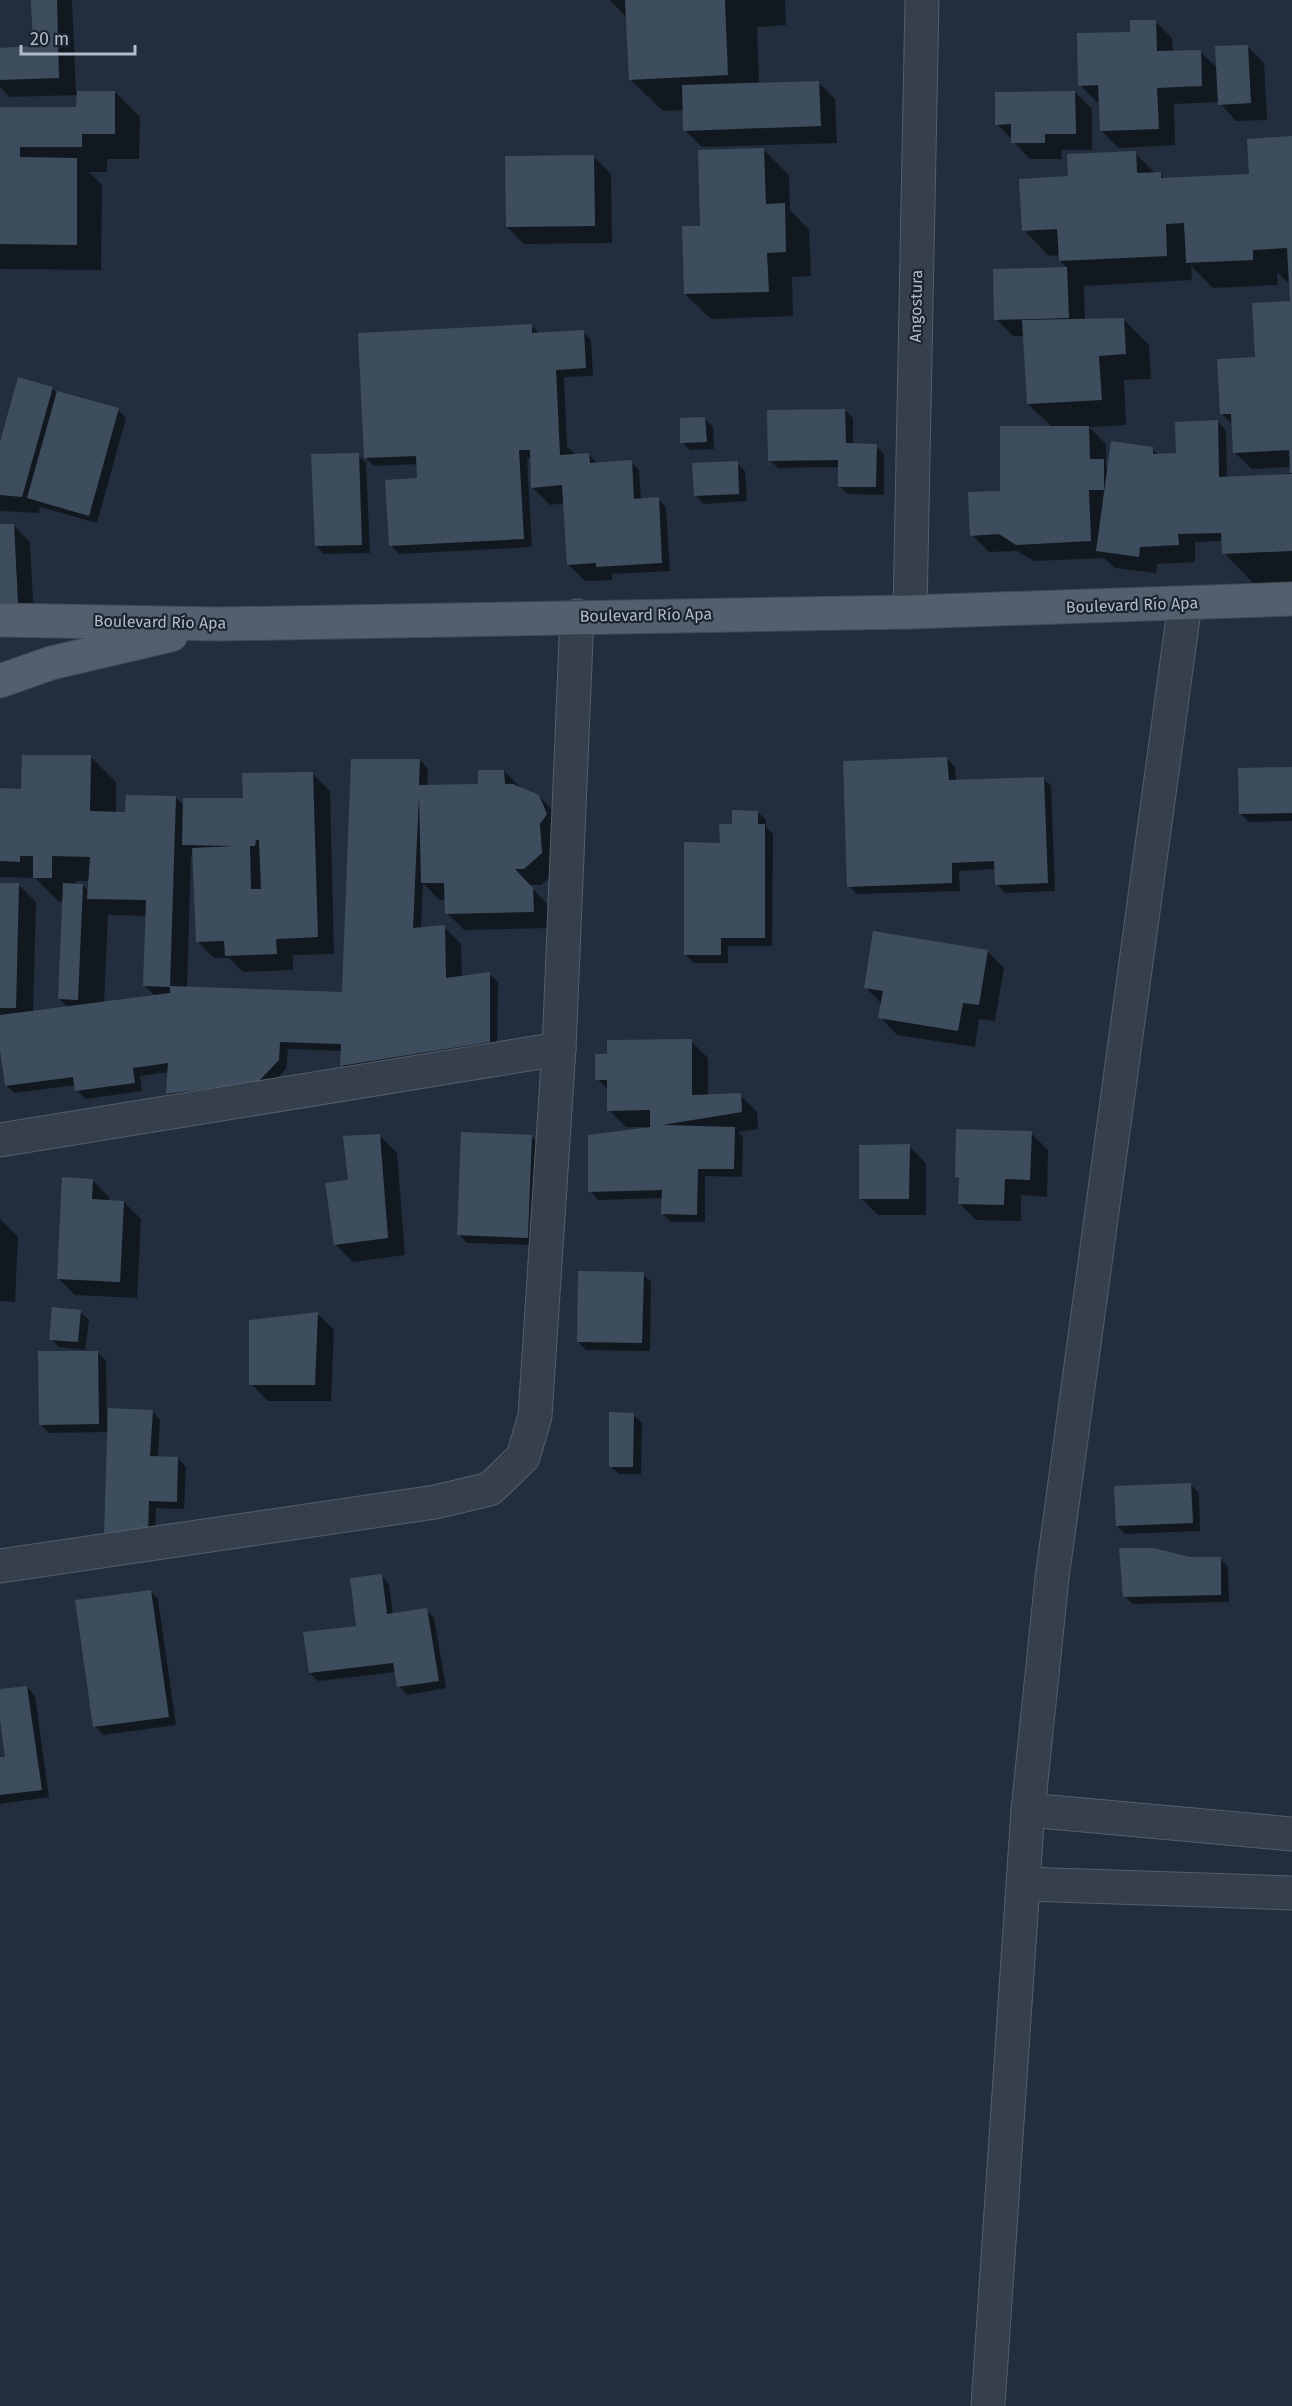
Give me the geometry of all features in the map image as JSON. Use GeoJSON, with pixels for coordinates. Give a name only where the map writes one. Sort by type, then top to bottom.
{"type":"FeatureCollection","features":[{"type":"Feature","properties":{"kind":"main road","name":"Boulevard Río Apa"},"geometry":{"type":"LineString","coordinates":[[0,620],[219,624],[910,612],[1292,599]]}},
{"type":"Feature","properties":{"kind":"main road"},"geometry":{"type":"LineString","coordinates":[[0,681],[51,663],[219,624]]}},
{"type":"Feature","properties":{"kind":"street","name":"Angostura"},"geometry":{"type":"LineString","coordinates":[[910,612],[922,0]]}},
{"type":"Feature","properties":{"kind":"street"},"geometry":{"type":"LineString","coordinates":[[988,2406],[1025,1884],[1028,1810],[1052,1578],[1185,603]]}},
{"type":"Feature","properties":{"kind":"street"},"geometry":{"type":"LineString","coordinates":[[0,1566],[435,1502],[490,1489],[523,1457],[535,1416],[559,1049],[578,616]]}},
{"type":"Feature","properties":{"kind":"street"},"geometry":{"type":"LineString","coordinates":[[0,1140],[559,1049]]}},
{"type":"Feature","properties":{"kind":"street"},"geometry":{"type":"LineString","coordinates":[[1028,1810],[1292,1834]]}},
{"type":"Feature","properties":{"kind":"street"},"geometry":{"type":"LineString","coordinates":[[1025,1884],[1292,1893]]}},
{"type":"Feature","properties":{"kind":"building"},"geometry":{"type":"Polygon","coordinates":[[[31,0],[57,0],[59,78],[0,80],[0,48],[33,46],[31,0]]]}},
{"type":"Feature","properties":{"kind":"building"},"geometry":{"type":"Polygon","coordinates":[[[625,0],[725,0],[728,75],[629,80],[625,0]]]}},
{"type":"Feature","properties":{"kind":"building"},"geometry":{"type":"Polygon","coordinates":[[[1130,20],[1156,20],[1157,51],[1201,50],[1202,86],[1157,88],[1159,129],[1100,131],[1098,85],[1078,86],[1077,33],[1130,32],[1130,20]]]}},
{"type":"Feature","properties":{"kind":"building"},"geometry":{"type":"Polygon","coordinates":[[[1248,45],[1251,103],[1218,105],[1215,46],[1248,45]]]}},
{"type":"Feature","properties":{"kind":"building"},"geometry":{"type":"Polygon","coordinates":[[[819,81],[821,126],[683,131],[682,85],[819,81]]]}},
{"type":"Feature","properties":{"kind":"building"},"geometry":{"type":"Polygon","coordinates":[[[77,91],[115,91],[115,134],[82,134],[82,147],[20,147],[20,157],[77,158],[77,245],[0,244],[0,107],[76,107],[77,91]]]}},
{"type":"Feature","properties":{"kind":"building"},"geometry":{"type":"Polygon","coordinates":[[[1075,91],[1076,134],[1045,134],[1045,143],[1011,143],[1011,124],[995,125],[995,92],[1075,91]]]}},
{"type":"Feature","properties":{"kind":"building"},"geometry":{"type":"Polygon","coordinates":[[[1292,136],[1292,473],[1290,473],[1289,450],[1233,453],[1231,414],[1220,414],[1217,359],[1255,357],[1252,303],[1290,301],[1287,248],[1253,250],[1253,260],[1186,263],[1184,223],[1166,224],[1167,256],[1059,261],[1057,229],[1022,231],[1019,179],[1068,176],[1067,154],[1136,151],[1137,173],[1161,172],[1161,178],[1249,174],[1247,139],[1292,136]]]}},
{"type":"Feature","properties":{"kind":"building"},"geometry":{"type":"Polygon","coordinates":[[[764,148],[766,204],[785,203],[786,252],[767,253],[769,292],[684,294],[682,226],[700,226],[698,150],[764,148]]]}},
{"type":"Feature","properties":{"kind":"building"},"geometry":{"type":"Polygon","coordinates":[[[594,155],[595,226],[506,227],[505,156],[594,155]]]}},
{"type":"Feature","properties":{"kind":"building"},"geometry":{"type":"Polygon","coordinates":[[[1067,267],[1069,318],[994,320],[993,269],[1067,267]]]}},
{"type":"Feature","properties":{"kind":"building"},"geometry":{"type":"Polygon","coordinates":[[[1124,318],[1126,354],[1099,356],[1102,400],[1027,404],[1022,320],[1124,318]]]}},
{"type":"Feature","properties":{"kind":"building"},"geometry":{"type":"Polygon","coordinates":[[[532,324],[532,333],[584,330],[586,368],[556,370],[560,455],[589,453],[590,463],[632,460],[634,499],[659,497],[662,563],[596,567],[596,563],[567,565],[562,485],[531,488],[530,450],[519,450],[524,539],[389,546],[385,480],[417,478],[416,456],[364,458],[358,333],[532,324]]]}},
{"type":"Feature","properties":{"kind":"building"},"geometry":{"type":"Polygon","coordinates":[[[18,377],[53,387],[22,497],[0,495],[0,442],[18,377]]]}},
{"type":"Feature","properties":{"kind":"building"},"geometry":{"type":"Polygon","coordinates":[[[57,391],[119,408],[89,516],[27,498],[57,391]]]}},
{"type":"Feature","properties":{"kind":"building"},"geometry":{"type":"Polygon","coordinates":[[[845,409],[846,443],[877,444],[876,487],[838,487],[838,460],[768,461],[767,410],[845,409]]]}},
{"type":"Feature","properties":{"kind":"building"},"geometry":{"type":"Polygon","coordinates":[[[705,417],[707,442],[680,443],[680,418],[705,417]]]}},
{"type":"Feature","properties":{"kind":"building"},"geometry":{"type":"Polygon","coordinates":[[[1218,420],[1219,477],[1292,474],[1292,551],[1222,554],[1221,533],[1178,534],[1179,545],[1140,547],[1139,557],[1096,551],[1111,441],[1153,447],[1153,454],[1176,453],[1175,422],[1218,420]]]}},
{"type":"Feature","properties":{"kind":"building"},"geometry":{"type":"Polygon","coordinates":[[[1000,426],[1089,426],[1090,459],[1104,459],[1104,490],[1089,490],[1091,541],[1016,545],[999,534],[970,536],[968,492],[1000,491],[1000,426]]]}},
{"type":"Feature","properties":{"kind":"building"},"geometry":{"type":"Polygon","coordinates":[[[359,453],[362,545],[315,546],[311,454],[359,453]]]}},
{"type":"Feature","properties":{"kind":"building"},"geometry":{"type":"Polygon","coordinates":[[[738,461],[739,494],[694,496],[692,463],[738,461]]]}},
{"type":"Feature","properties":{"kind":"building"},"geometry":{"type":"Polygon","coordinates":[[[0,524],[14,524],[18,603],[0,604],[0,524]]]}},
{"type":"Feature","properties":{"kind":"building"},"geometry":{"type":"Polygon","coordinates":[[[22,755],[91,755],[90,811],[125,812],[126,795],[176,796],[170,987],[143,986],[146,900],[87,899],[90,857],[52,856],[52,878],[33,878],[33,856],[20,856],[20,862],[0,861],[0,788],[21,789],[22,755]]]}},
{"type":"Feature","properties":{"kind":"building"},"geometry":{"type":"Polygon","coordinates":[[[947,757],[949,780],[1044,777],[1048,883],[995,885],[994,861],[952,863],[952,883],[847,887],[843,761],[947,757]]]}},
{"type":"Feature","properties":{"kind":"building"},"geometry":{"type":"Polygon","coordinates":[[[351,759],[420,759],[419,785],[478,784],[478,770],[504,770],[505,784],[513,784],[539,795],[547,814],[540,824],[542,853],[524,869],[515,869],[533,888],[534,912],[445,914],[444,883],[421,883],[419,795],[413,928],[445,925],[446,978],[490,972],[490,1042],[340,1066],[341,1044],[280,1042],[279,1060],[258,1082],[166,1094],[168,1063],[133,1068],[135,1083],[75,1091],[73,1077],[5,1086],[0,1050],[0,1015],[170,993],[170,986],[342,992],[351,759]]]}},
{"type":"Feature","properties":{"kind":"building"},"geometry":{"type":"Polygon","coordinates":[[[1292,767],[1292,813],[1239,814],[1238,768],[1292,767]]]}},
{"type":"Feature","properties":{"kind":"building"},"geometry":{"type":"Polygon","coordinates":[[[313,772],[318,937],[276,939],[277,954],[225,956],[224,941],[196,942],[192,848],[236,846],[182,845],[183,798],[243,798],[242,773],[313,772]],[[256,840],[255,846],[250,846],[251,889],[261,889],[259,840],[256,840]]]}},
{"type":"Feature","properties":{"kind":"building"},"geometry":{"type":"Polygon","coordinates":[[[732,810],[758,811],[758,824],[765,824],[765,938],[721,938],[721,955],[684,955],[684,842],[720,843],[719,824],[732,824],[732,810]]]}},
{"type":"Feature","properties":{"kind":"building"},"geometry":{"type":"Polygon","coordinates":[[[0,883],[19,883],[16,1008],[0,1008],[0,883]]]}},
{"type":"Feature","properties":{"kind":"building"},"geometry":{"type":"Polygon","coordinates":[[[63,883],[83,884],[78,1000],[58,999],[63,883]]]}},
{"type":"Feature","properties":{"kind":"building"},"geometry":{"type":"Polygon","coordinates":[[[873,931],[988,950],[979,1005],[963,1003],[958,1031],[878,1018],[883,991],[864,988],[873,931]]]}},
{"type":"Feature","properties":{"kind":"building"},"geometry":{"type":"Polygon","coordinates":[[[692,1039],[692,1095],[741,1093],[742,1112],[662,1125],[735,1127],[734,1169],[698,1169],[697,1215],[661,1214],[662,1190],[588,1192],[588,1135],[650,1127],[650,1110],[607,1111],[607,1080],[595,1080],[595,1054],[607,1054],[607,1040],[692,1039]]]}},
{"type":"Feature","properties":{"kind":"building"},"geometry":{"type":"Polygon","coordinates":[[[956,1129],[1032,1131],[1030,1180],[1005,1179],[1004,1205],[958,1204],[959,1178],[955,1177],[956,1129]]]}},
{"type":"Feature","properties":{"kind":"building"},"geometry":{"type":"Polygon","coordinates":[[[461,1132],[532,1135],[528,1238],[457,1235],[461,1132]]]}},
{"type":"Feature","properties":{"kind":"building"},"geometry":{"type":"Polygon","coordinates":[[[380,1134],[388,1238],[334,1245],[325,1183],[348,1180],[343,1136],[380,1134]]]}},
{"type":"Feature","properties":{"kind":"building"},"geometry":{"type":"Polygon","coordinates":[[[910,1144],[909,1199],[859,1199],[859,1145],[910,1144]]]}},
{"type":"Feature","properties":{"kind":"building"},"geometry":{"type":"Polygon","coordinates":[[[62,1177],[93,1179],[92,1199],[124,1201],[120,1282],[57,1279],[62,1177]]]}},
{"type":"Feature","properties":{"kind":"building"},"geometry":{"type":"Polygon","coordinates":[[[578,1271],[644,1272],[642,1343],[577,1342],[578,1271]]]}},
{"type":"Feature","properties":{"kind":"building"},"geometry":{"type":"Polygon","coordinates":[[[52,1307],[81,1310],[78,1342],[49,1340],[52,1307]]]}},
{"type":"Feature","properties":{"kind":"building"},"geometry":{"type":"Polygon","coordinates":[[[318,1312],[315,1385],[249,1385],[249,1320],[318,1312]]]}},
{"type":"Feature","properties":{"kind":"building"},"geometry":{"type":"Polygon","coordinates":[[[38,1351],[98,1351],[99,1424],[39,1425],[38,1351]]]}},
{"type":"Feature","properties":{"kind":"building"},"geometry":{"type":"Polygon","coordinates":[[[108,1408],[153,1410],[150,1456],[178,1457],[177,1502],[149,1501],[148,1534],[104,1533],[108,1408]]]}},
{"type":"Feature","properties":{"kind":"building"},"geometry":{"type":"Polygon","coordinates":[[[609,1412],[634,1413],[633,1467],[609,1467],[609,1412]]]}},
{"type":"Feature","properties":{"kind":"building"},"geometry":{"type":"Polygon","coordinates":[[[1191,1483],[1193,1523],[1116,1526],[1114,1486],[1191,1483]]]}},
{"type":"Feature","properties":{"kind":"building"},"geometry":{"type":"Polygon","coordinates":[[[1119,1548],[1154,1548],[1190,1557],[1221,1557],[1221,1595],[1123,1597],[1119,1548]]]}},
{"type":"Feature","properties":{"kind":"building"},"geometry":{"type":"Polygon","coordinates":[[[382,1574],[387,1614],[427,1608],[439,1681],[397,1687],[393,1663],[309,1673],[303,1632],[356,1626],[350,1578],[382,1574]]]}},
{"type":"Feature","properties":{"kind":"building"},"geometry":{"type":"Polygon","coordinates":[[[151,1590],[169,1717],[93,1727],[75,1600],[151,1590]]]}},
{"type":"Feature","properties":{"kind":"building"},"geometry":{"type":"Polygon","coordinates":[[[27,1686],[42,1790],[0,1795],[0,1757],[5,1757],[0,1720],[0,1689],[27,1686]]]}}]}
